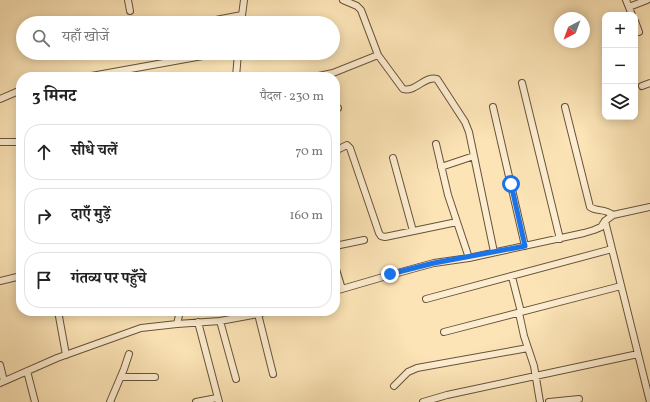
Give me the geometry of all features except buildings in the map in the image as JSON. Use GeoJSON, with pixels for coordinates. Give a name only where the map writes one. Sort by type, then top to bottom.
{"type":"FeatureCollection","features":[{"type":"Feature","properties":{"kind":"street"},"geometry":{"type":"LineString","coordinates":[[128,0],[130,11]]}},
{"type":"Feature","properties":{"kind":"street"},"geometry":{"type":"LineString","coordinates":[[237,16],[242,15],[244,0]]}},
{"type":"Feature","properties":{"kind":"street"},"geometry":{"type":"LineString","coordinates":[[343,0],[357,6],[361,10],[378,55],[401,87],[406,90],[432,78],[436,79],[468,128],[494,252]]}},
{"type":"Feature","properties":{"kind":"street"},"geometry":{"type":"LineString","coordinates":[[626,0],[631,12]]}},
{"type":"Feature","properties":{"kind":"street"},"geometry":{"type":"LineString","coordinates":[[629,7],[647,0]]}},
{"type":"Feature","properties":{"kind":"street"},"geometry":{"type":"LineString","coordinates":[[336,72],[378,55]]}},
{"type":"Feature","properties":{"kind":"street"},"geometry":{"type":"LineString","coordinates":[[114,72],[180,60]]}},
{"type":"Feature","properties":{"kind":"street"},"geometry":{"type":"LineString","coordinates":[[236,72],[237,60]]}},
{"type":"Feature","properties":{"kind":"street"},"geometry":{"type":"LineString","coordinates":[[522,83],[560,239]]}},
{"type":"Feature","properties":{"kind":"street"},"geometry":{"type":"LineString","coordinates":[[642,86],[650,83]]}},
{"type":"Feature","properties":{"kind":"street"},"geometry":{"type":"LineString","coordinates":[[0,99],[16,92]]}},
{"type":"Feature","properties":{"kind":"street"},"geometry":{"type":"LineString","coordinates":[[493,107],[525,246]]}},
{"type":"Feature","properties":{"kind":"street"},"geometry":{"type":"LineString","coordinates":[[564,107],[590,207],[594,210],[609,212],[613,215]]}},
{"type":"Feature","properties":{"kind":"street"},"geometry":{"type":"LineString","coordinates":[[0,142],[16,142]]}},
{"type":"Feature","properties":{"kind":"street"},"geometry":{"type":"LineString","coordinates":[[436,144],[441,167],[469,258]]}},
{"type":"Feature","properties":{"kind":"street"},"geometry":{"type":"LineString","coordinates":[[340,148],[347,145],[350,148],[381,236],[385,237],[457,222]]}},
{"type":"Feature","properties":{"kind":"street"},"geometry":{"type":"LineString","coordinates":[[441,167],[474,156]]}},
{"type":"Feature","properties":{"kind":"street"},"geometry":{"type":"LineString","coordinates":[[393,158],[413,231]]}},
{"type":"Feature","properties":{"kind":"street"},"geometry":{"type":"LineString","coordinates":[[340,282],[342,289],[390,274],[434,263],[469,258],[560,239],[601,227],[605,221],[613,215],[650,207]]}},
{"type":"Feature","properties":{"kind":"street"},"geometry":{"type":"LineString","coordinates":[[605,221],[650,402]]}},
{"type":"Feature","properties":{"kind":"street"},"geometry":{"type":"LineString","coordinates":[[340,245],[364,240]]}},
{"type":"Feature","properties":{"kind":"street"},"geometry":{"type":"LineString","coordinates":[[426,299],[612,249]]}},
{"type":"Feature","properties":{"kind":"street"},"geometry":{"type":"LineString","coordinates":[[0,281],[16,277]]}},
{"type":"Feature","properties":{"kind":"street"},"geometry":{"type":"LineString","coordinates":[[512,277],[528,348],[533,362],[540,402]]}},
{"type":"Feature","properties":{"kind":"street"},"geometry":{"type":"LineString","coordinates":[[444,332],[621,286]]}},
{"type":"Feature","properties":{"kind":"street"},"geometry":{"type":"LineString","coordinates":[[59,316],[66,355]]}},
{"type":"Feature","properties":{"kind":"street"},"geometry":{"type":"LineString","coordinates":[[177,324],[179,316]]}},
{"type":"Feature","properties":{"kind":"street"},"geometry":{"type":"LineString","coordinates":[[0,365],[2,382],[66,355],[141,328],[220,321],[232,316]]}},
{"type":"Feature","properties":{"kind":"street"},"geometry":{"type":"LineString","coordinates":[[258,316],[273,374]]}},
{"type":"Feature","properties":{"kind":"street"},"geometry":{"type":"LineString","coordinates":[[220,321],[236,379]]}},
{"type":"Feature","properties":{"kind":"street"},"geometry":{"type":"LineString","coordinates":[[196,402],[218,400],[198,322]]}},
{"type":"Feature","properties":{"kind":"street"},"geometry":{"type":"LineString","coordinates":[[394,386],[408,372],[418,368],[528,348]]}},
{"type":"Feature","properties":{"kind":"street"},"geometry":{"type":"LineString","coordinates":[[110,402],[121,378],[129,354]]}},
{"type":"Feature","properties":{"kind":"street"},"geometry":{"type":"LineString","coordinates":[[423,402],[447,395],[638,354]]}},
{"type":"Feature","properties":{"kind":"street"},"geometry":{"type":"LineString","coordinates":[[27,371],[35,402]]}},
{"type":"Feature","properties":{"kind":"street"},"geometry":{"type":"LineString","coordinates":[[121,378],[155,377]]}},
{"type":"Feature","properties":{"kind":"street"},"geometry":{"type":"LineString","coordinates":[[549,402],[579,399]]}},
{"type":"Feature","properties":{"kind":"route"},"geometry":{"type":"LineString","coordinates":[[390,274],[434,263],[469,258],[525,246],[511,184]]}}]}
